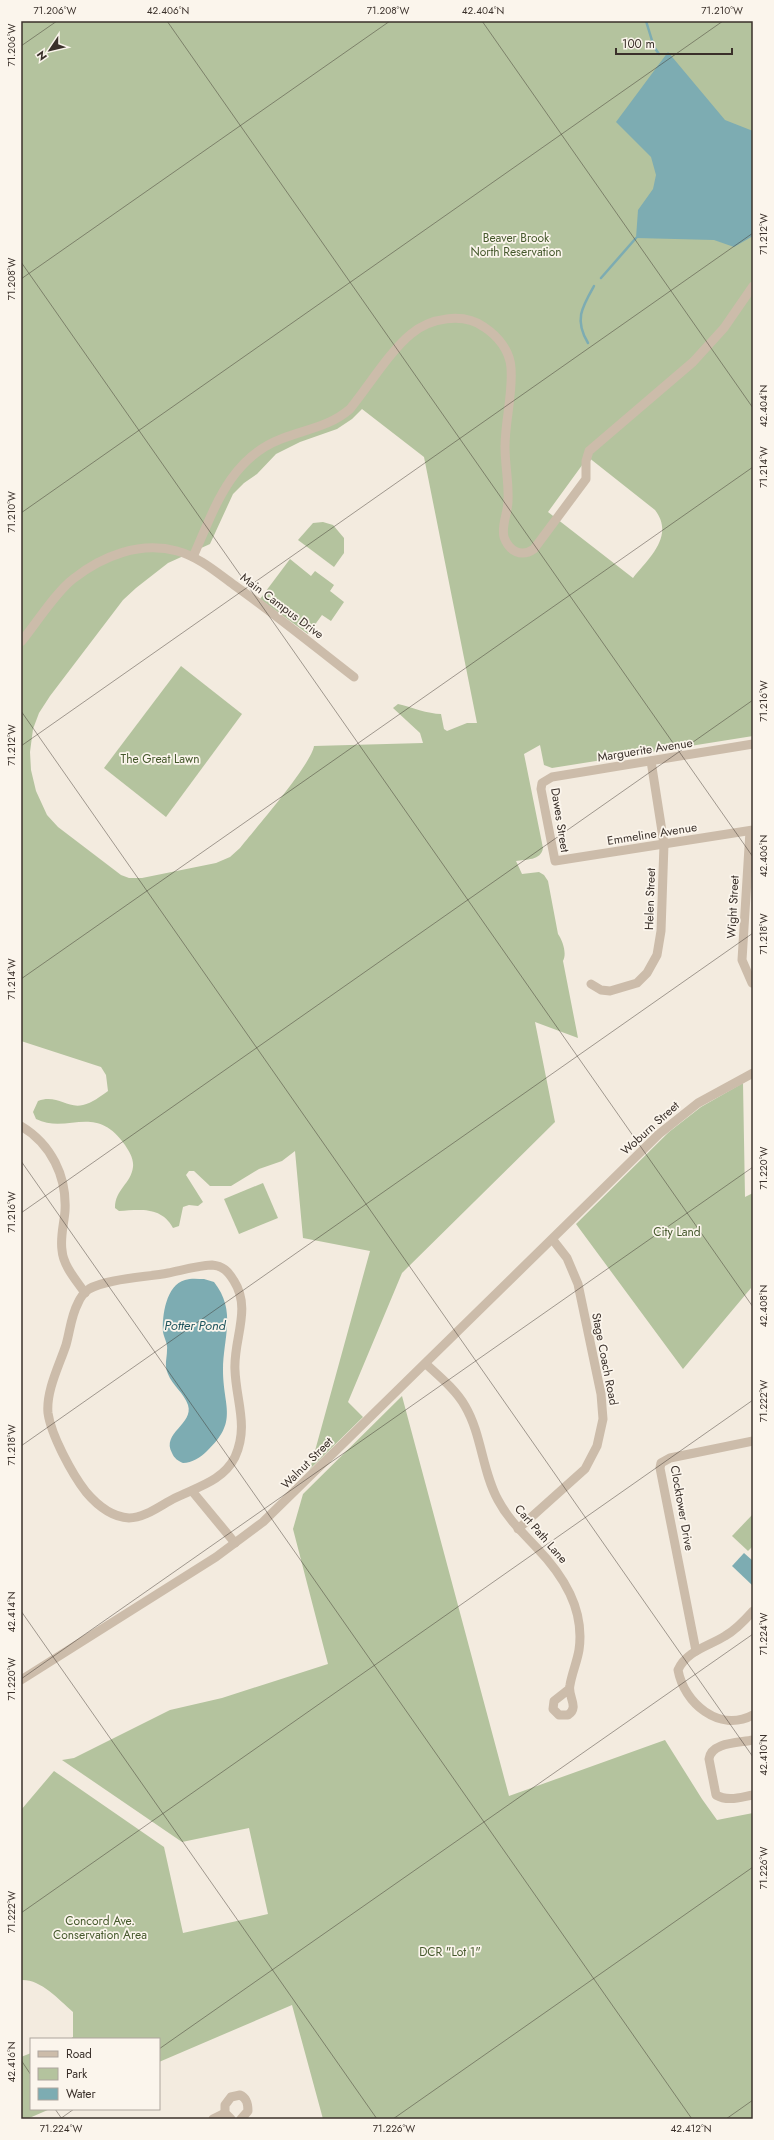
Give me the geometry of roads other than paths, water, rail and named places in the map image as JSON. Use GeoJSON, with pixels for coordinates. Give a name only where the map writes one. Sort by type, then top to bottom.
{"type":"FeatureCollection","features":[{"type":"Feature","properties":{"kind":"street"},"geometry":{"type":"LineString","coordinates":[[193,557],[223,490],[238,467],[247,458],[280,439],[329,424],[340,418],[350,409],[411,334],[434,321],[446,319],[470,320],[482,325],[499,340],[507,352],[511,367],[505,448],[508,501],[503,526],[507,543],[517,552],[522,554],[528,553],[534,549],[586,479],[586,461],[589,451],[693,362],[724,328],[753,286]]}},
{"type":"Feature","properties":{"kind":"street","name":"Main Campus Drive"},"geometry":{"type":"LineString","coordinates":[[21,642],[72,580],[95,563],[119,553],[141,549],[159,548],[176,551],[193,557],[250,596],[354,677]]}},
{"type":"Feature","properties":{"kind":"street","name":"Marguerite Avenue"},"geometry":{"type":"LineString","coordinates":[[542,783],[552,777],[753,744]]}},
{"type":"Feature","properties":{"kind":"street","name":"Helen Street"},"geometry":{"type":"LineString","coordinates":[[591,984],[601,990],[622,989],[637,983],[654,963],[661,931],[664,844],[651,761]]}},
{"type":"Feature","properties":{"kind":"street","name":"Dawes Street"},"geometry":{"type":"LineString","coordinates":[[542,783],[542,795],[555,861]]}},
{"type":"Feature","properties":{"kind":"street","name":"Emmeline Avenue"},"geometry":{"type":"LineString","coordinates":[[555,861],[751,830]]}},
{"type":"Feature","properties":{"kind":"street","name":"Wight Street"},"geometry":{"type":"LineString","coordinates":[[751,830],[742,960],[752,983]]}},
{"type":"Feature","properties":{"kind":"street","name":"Woburn Street"},"geometry":{"type":"LineString","coordinates":[[574,1218],[652,1140],[680,1116],[712,1094],[753,1073]]}},
{"type":"Feature","properties":{"kind":"street"},"geometry":{"type":"LineString","coordinates":[[21,1126],[32,1133],[47,1147],[58,1166],[64,1187],[65,1211],[62,1252],[70,1271],[85,1292]]}},
{"type":"Feature","properties":{"kind":"street","name":"Walnut Street"},"geometry":{"type":"LineString","coordinates":[[21,1680],[216,1557],[278,1509],[574,1218]]}},
{"type":"Feature","properties":{"kind":"street","name":"Stage Coach Road"},"geometry":{"type":"LineString","coordinates":[[518,1529],[585,1469],[597,1446],[602,1426],[601,1394],[578,1284],[567,1258],[553,1240]]}},
{"type":"Feature","properties":{"kind":"street"},"geometry":{"type":"LineString","coordinates":[[212,1265],[222,1266],[230,1273],[240,1290],[242,1304],[241,1326],[236,1350],[235,1370],[240,1400],[242,1432],[234,1458],[223,1472],[192,1491],[177,1497],[144,1515],[129,1518],[119,1516],[104,1510],[92,1499],[70,1466],[58,1442],[48,1411],[56,1371],[74,1312],[78,1301],[85,1292],[100,1284],[171,1273],[197,1266],[212,1265]]}},
{"type":"Feature","properties":{"kind":"street","name":"Cart Path Lane"},"geometry":{"type":"LineString","coordinates":[[426,1364],[457,1395],[465,1406],[476,1432],[492,1486],[503,1510],[518,1529],[556,1568],[567,1586],[575,1604],[579,1649],[568,1690]]}},
{"type":"Feature","properties":{"kind":"street","name":"Clocktower Drive"},"geometry":{"type":"LineString","coordinates":[[696,1651],[660,1468],[661,1463],[670,1458],[753,1442]]}},
{"type":"Feature","properties":{"kind":"street"},"geometry":{"type":"LineString","coordinates":[[192,1491],[235,1543]]}},
{"type":"Feature","properties":{"kind":"street"},"geometry":{"type":"LineString","coordinates":[[753,1611],[726,1636],[696,1651],[681,1664],[678,1670],[682,1683],[690,1698],[704,1712],[722,1719],[735,1720],[753,1715]]}},
{"type":"Feature","properties":{"kind":"street"},"geometry":{"type":"LineString","coordinates":[[753,1740],[716,1747],[710,1754],[709,1759],[716,1795],[721,1798],[734,1799],[753,1795]]}},
{"type":"Feature","properties":{"kind":"street"},"geometry":{"type":"LineString","coordinates":[[213,2119],[228,2116],[227,2100],[231,2097],[240,2095],[244,2097],[248,2106],[248,2111],[241,2119]]}},
{"type":"Feature","properties":{"kind":"water"},"geometry":{"type":"Polygon","coordinates":[[[668,52],[725,120],[753,131],[753,236],[734,247],[714,240],[636,238],[638,210],[653,189],[656,175],[651,157],[616,122],[668,52]]]}},
{"type":"Feature","properties":{"kind":"water","name":"Potter Pond"},"geometry":{"type":"Polygon","coordinates":[[[204,1279],[214,1282],[221,1293],[227,1314],[223,1370],[227,1413],[226,1422],[223,1431],[207,1451],[190,1462],[183,1463],[174,1456],[170,1446],[174,1434],[183,1423],[189,1412],[188,1405],[184,1397],[172,1382],[167,1371],[167,1348],[163,1332],[163,1318],[166,1302],[173,1288],[185,1280],[204,1279]]]}},
{"type":"Feature","properties":{"kind":"water"},"geometry":{"type":"Polygon","coordinates":[[[744,1553],[753,1561],[752,1585],[732,1566],[744,1553]]]}},
{"type":"Feature","properties":{"kind":"waterway"},"geometry":{"type":"LineString","coordinates":[[646,21],[654,47],[659,54]]}},
{"type":"Feature","properties":{"kind":"waterway"},"geometry":{"type":"LineString","coordinates":[[601,278],[636,238]]}},
{"type":"Feature","properties":{"kind":"waterway"},"geometry":{"type":"LineString","coordinates":[[588,343],[581,327],[581,314],[594,286]]}},
{"type":"Feature","properties":{"kind":"park label","name":"Beaver Brook North Reservation"},"geometry":{"type":"Point","coordinates":[516,245]}},
{"type":"Feature","properties":{"kind":"park label","name":"The Great Lawn"},"geometry":{"type":"Point","coordinates":[160,759]}},
{"type":"Feature","properties":{"kind":"park label","name":"City Land"},"geometry":{"type":"Point","coordinates":[677,1232]}},
{"type":"Feature","properties":{"kind":"park label","name":"Concord Ave. Conservation Area"},"geometry":{"type":"Point","coordinates":[100,1928]}},
{"type":"Feature","properties":{"kind":"park label","name":"DCR \"Lot 1\""},"geometry":{"type":"Point","coordinates":[450,1952]}}]}
